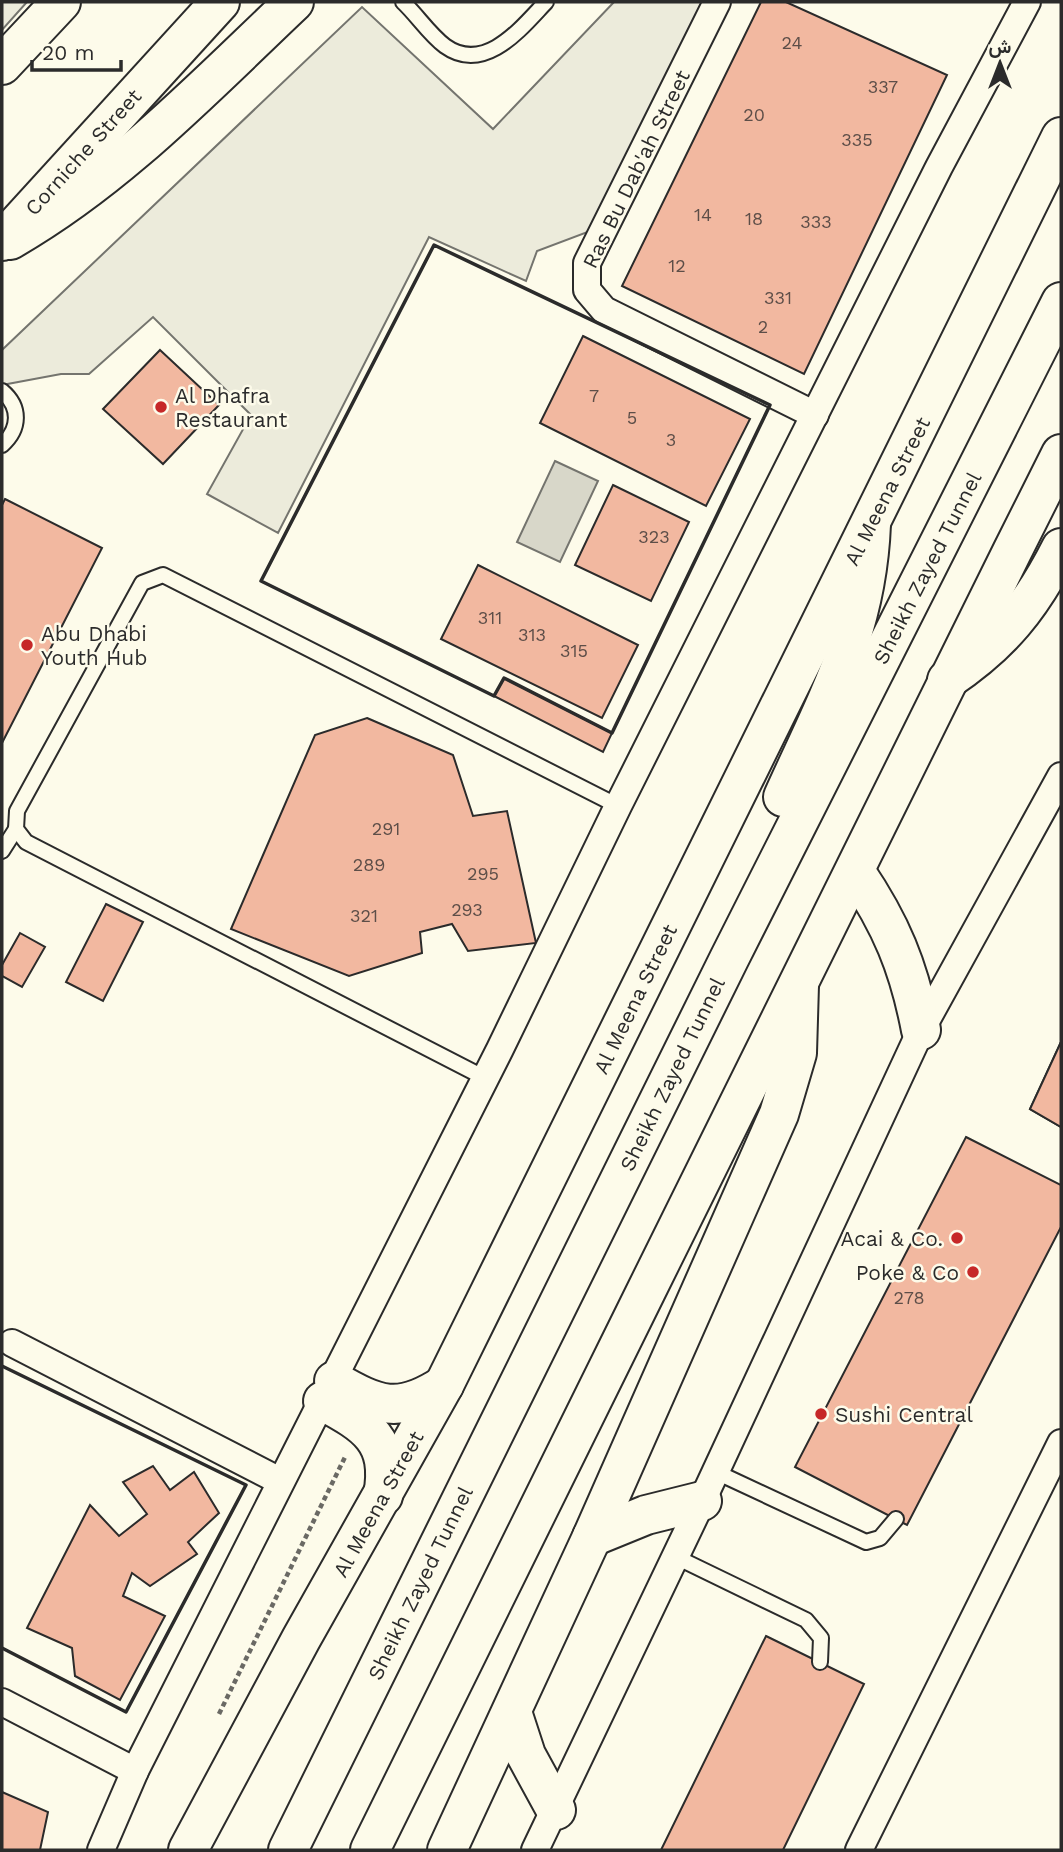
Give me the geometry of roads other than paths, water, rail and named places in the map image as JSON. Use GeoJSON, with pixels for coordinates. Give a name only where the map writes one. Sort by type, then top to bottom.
{"type":"FeatureCollection","features":[{"type":"Feature","properties":{"kind":"main road"},"geometry":{"type":"LineString","coordinates":[[2,65],[61,2]]}},
{"type":"Feature","properties":{"kind":"main road","name":"Corniche Street"},"geometry":{"type":"LineString","coordinates":[[2,243],[220,2]]}},
{"type":"Feature","properties":{"kind":"main road"},"geometry":{"type":"LineString","coordinates":[[2,243],[66,205],[132,155],[294,2]]}},
{"type":"Feature","properties":{"kind":"main road","name":"Al Meena Street"},"geometry":{"type":"LineString","coordinates":[[188,1850],[301,1639],[444,1385],[1061,137]]}},
{"type":"Feature","properties":{"kind":"main road","name":"Sheikh Zayed Tunnel"},"geometry":{"type":"LineString","coordinates":[[288,1850],[729,959],[1061,302]]}},
{"type":"Feature","properties":{"kind":"main road"},"geometry":{"type":"LineString","coordinates":[[370,1850],[1061,454]]}},
{"type":"Feature","properties":{"kind":"main road"},"geometry":{"type":"LineString","coordinates":[[729,959],[737,900],[855,633],[869,561],[871,524]]}},
{"type":"Feature","properties":{"kind":"main road"},"geometry":{"type":"LineString","coordinates":[[947,680],[982,655],[1020,617],[1039,591],[1061,548]]}},
{"type":"Feature","properties":{"kind":"main road"},"geometry":{"type":"LineString","coordinates":[[855,871],[880,907],[899,946],[913,987],[921,1030]]}},
{"type":"Feature","properties":{"kind":"main road"},"geometry":{"type":"LineString","coordinates":[[447,1850],[592,1537],[779,1114],[797,1053],[799,985]]}},
{"type":"Feature","properties":{"kind":"main road"},"geometry":{"type":"LineString","coordinates":[[328,1391],[372,1403],[391,1405],[419,1399],[444,1385]]}},
{"type":"Feature","properties":{"kind":"main road"},"geometry":{"type":"LineString","coordinates":[[328,1391],[376,1437],[384,1455],[387,1476],[383,1496]]}},
{"type":"Feature","properties":{"kind":"main road"},"geometry":{"type":"LineString","coordinates":[[592,1537],[709,1487]]}},
{"type":"Feature","properties":{"kind":"main road"},"geometry":{"type":"LineString","coordinates":[[512,1712],[526,1755],[556,1810]]}},
{"type":"Feature","properties":{"kind":"street","name":"Ras Bu Dab'ah Street"},"geometry":{"type":"LineString","coordinates":[[717,2],[587,263],[587,290],[604,310],[815,415]]}},
{"type":"Feature","properties":{"kind":"street"},"geometry":{"type":"LineString","coordinates":[[101,1850],[135,1771],[485,1078],[618,806],[939,167],[1027,2]]}},
{"type":"Feature","properties":{"kind":"street"},"geometry":{"type":"LineString","coordinates":[[535,1850],[709,1487],[921,1030],[1061,776]]}},
{"type":"Feature","properties":{"kind":"street"},"geometry":{"type":"LineString","coordinates":[[12,1343],[280,1481]]}},
{"type":"Feature","properties":{"kind":"street"},"geometry":{"type":"LineString","coordinates":[[859,1850],[1059,1453]]}},
{"type":"Feature","properties":{"kind":"street"},"geometry":{"type":"LineString","coordinates":[[2,1702],[135,1771]]}},
{"type":"Feature","properties":{"kind":"lane"},"geometry":{"type":"LineString","coordinates":[[403,2],[445,46],[469,54],[493,50],[504,44],[546,2]]}},
{"type":"Feature","properties":{"kind":"lane"},"geometry":{"type":"LineString","coordinates":[[2,391],[12,400],[16,423],[12,435],[2,445]]}},
{"type":"Feature","properties":{"kind":"lane"},"geometry":{"type":"LineString","coordinates":[[2,851],[16,829],[17,811],[142,583],[163,575],[618,806]]}},
{"type":"Feature","properties":{"kind":"lane"},"geometry":{"type":"LineString","coordinates":[[16,829],[26,842],[137,902],[485,1078]]}},
{"type":"Feature","properties":{"kind":"lane"},"geometry":{"type":"LineString","coordinates":[[709,1487],[866,1542],[880,1538],[897,1519]]}},
{"type":"Feature","properties":{"kind":"lane"},"geometry":{"type":"LineString","coordinates":[[676,1557],[806,1620],[821,1638],[820,1662]]}},
{"type":"Feature","properties":{"kind":"place","name":"Al Dhafra Restaurant"},"geometry":{"type":"Point","coordinates":[161,407]}},
{"type":"Feature","properties":{"kind":"place","name":"Abu Dhabi Youth Hub"},"geometry":{"type":"Point","coordinates":[27,645]}},
{"type":"Feature","properties":{"kind":"place","name":"Acai & Co."},"geometry":{"type":"Point","coordinates":[957,1238]}},
{"type":"Feature","properties":{"kind":"place","name":"Poke & Co"},"geometry":{"type":"Point","coordinates":[973,1272]}},
{"type":"Feature","properties":{"kind":"place","name":"Sushi Central"},"geometry":{"type":"Point","coordinates":[821,1414]}}]}
